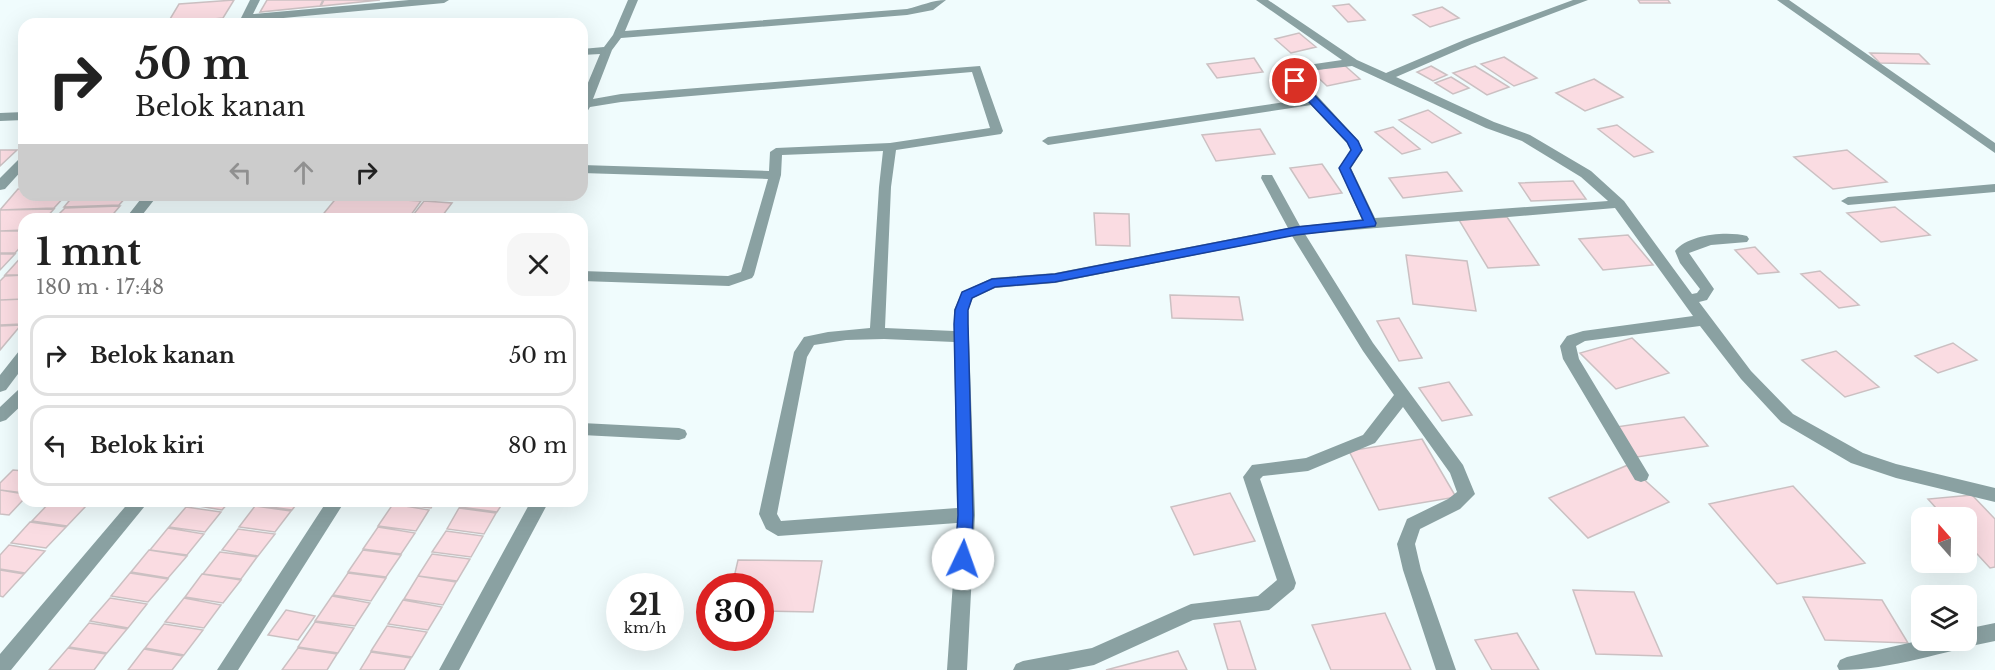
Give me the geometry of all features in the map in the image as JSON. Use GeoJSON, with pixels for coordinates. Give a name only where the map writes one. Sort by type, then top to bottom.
{"type":"FeatureCollection","features":[{"type":"Feature","properties":{"kind":"street"},"geometry":{"type":"LineString","coordinates":[[246,18],[255,0]]}},
{"type":"Feature","properties":{"kind":"street"},"geometry":{"type":"LineString","coordinates":[[273,18],[444,0]]}},
{"type":"Feature","properties":{"kind":"street"},"geometry":{"type":"LineString","coordinates":[[588,97],[607,50],[618,34],[633,0]]}},
{"type":"Feature","properties":{"kind":"street"},"geometry":{"type":"LineString","coordinates":[[618,34],[907,12],[929,8],[941,0]]}},
{"type":"Feature","properties":{"kind":"street"},"geometry":{"type":"LineString","coordinates":[[1260,0],[1353,62],[1490,125],[1534,142],[1586,174],[1619,204],[1650,249],[1746,375],[1787,418],[1857,458],[1896,471],[1995,495]]}},
{"type":"Feature","properties":{"kind":"street"},"geometry":{"type":"LineString","coordinates":[[1387,77],[1468,42],[1584,0]]}},
{"type":"Feature","properties":{"kind":"street"},"geometry":{"type":"LineString","coordinates":[[1782,0],[1995,149]]}},
{"type":"Feature","properties":{"kind":"street"},"geometry":{"type":"LineString","coordinates":[[588,52],[607,50]]}},
{"type":"Feature","properties":{"kind":"street"},"geometry":{"type":"LineString","coordinates":[[1353,62],[1305,68],[1294,76],[1295,81],[1352,141],[1357,150],[1345,168],[1370,223]]}},
{"type":"Feature","properties":{"kind":"street"},"geometry":{"type":"LineString","coordinates":[[588,106],[621,98],[976,68],[997,131],[890,147],[776,152],[775,176],[747,275],[729,281],[588,276]]}},
{"type":"Feature","properties":{"kind":"street"},"geometry":{"type":"LineString","coordinates":[[1048,141],[1313,101]]}},
{"type":"Feature","properties":{"kind":"street"},"geometry":{"type":"LineString","coordinates":[[0,117],[18,116]]}},
{"type":"Feature","properties":{"kind":"street"},"geometry":{"type":"LineString","coordinates":[[877,334],[885,187],[890,147]]}},
{"type":"Feature","properties":{"kind":"street"},"geometry":{"type":"LineString","coordinates":[[0,186],[18,166]]}},
{"type":"Feature","properties":{"kind":"street"},"geometry":{"type":"LineString","coordinates":[[588,170],[775,176]]}},
{"type":"Feature","properties":{"kind":"street"},"geometry":{"type":"LineString","coordinates":[[1267,178],[1313,262],[1457,470],[1466,494],[1454,504],[1413,524],[1406,544],[1412,570],[1446,670]]}},
{"type":"Feature","properties":{"kind":"street"},"geometry":{"type":"LineString","coordinates":[[1848,201],[1995,188]]}},
{"type":"Feature","properties":{"kind":"street"},"geometry":{"type":"LineString","coordinates":[[137,213],[146,201]]}},
{"type":"Feature","properties":{"kind":"street"},"geometry":{"type":"LineString","coordinates":[[957,670],[966,515],[961,310],[967,295],[992,283],[1055,278],[1296,231],[1370,223],[1619,204]]}},
{"type":"Feature","properties":{"kind":"street"},"geometry":{"type":"LineString","coordinates":[[1688,299],[1701,297],[1707,289],[1685,260],[1682,251],[1693,244],[1722,238],[1742,239]]}},
{"type":"Feature","properties":{"kind":"street"},"geometry":{"type":"LineString","coordinates":[[1641,475],[1570,359],[1568,346],[1572,340],[1583,336],[1704,320]]}},
{"type":"Feature","properties":{"kind":"street"},"geometry":{"type":"LineString","coordinates":[[961,337],[877,334],[830,336],[809,341],[799,356],[768,514],[772,524],[778,529],[966,515]]}},
{"type":"Feature","properties":{"kind":"street"},"geometry":{"type":"LineString","coordinates":[[0,386],[18,363]]}},
{"type":"Feature","properties":{"kind":"street"},"geometry":{"type":"LineString","coordinates":[[1023,670],[1094,656],[1191,612],[1262,604],[1287,582],[1251,477],[1258,470],[1308,464],[1369,439],[1403,395]]}},
{"type":"Feature","properties":{"kind":"street"},"geometry":{"type":"LineString","coordinates":[[0,416],[18,400]]}},
{"type":"Feature","properties":{"kind":"street"},"geometry":{"type":"LineString","coordinates":[[588,429],[679,434]]}},
{"type":"Feature","properties":{"kind":"street"},"geometry":{"type":"LineString","coordinates":[[0,669],[135,507]]}},
{"type":"Feature","properties":{"kind":"street"},"geometry":{"type":"LineString","coordinates":[[227,670],[332,507]]}},
{"type":"Feature","properties":{"kind":"street"},"geometry":{"type":"LineString","coordinates":[[449,670],[537,507]]}},
{"type":"Feature","properties":{"kind":"street"},"geometry":{"type":"LineString","coordinates":[[1977,636],[1995,632]]}},
{"type":"Feature","properties":{"kind":"street"},"geometry":{"type":"LineString","coordinates":[[1847,666],[1911,651]]}},
{"type":"Feature","properties":{"kind":"building"},"geometry":{"type":"Polygon","coordinates":[[[234,0],[223,18],[171,18],[179,4],[234,0]]]}},
{"type":"Feature","properties":{"kind":"building"},"geometry":{"type":"Polygon","coordinates":[[[267,0],[323,0],[320,6],[260,12],[267,0]]]}},
{"type":"Feature","properties":{"kind":"building"},"geometry":{"type":"Polygon","coordinates":[[[324,0],[380,0],[321,6],[324,0]]]}},
{"type":"Feature","properties":{"kind":"building"},"geometry":{"type":"Polygon","coordinates":[[[1638,0],[1668,0],[1670,3],[1640,3],[1638,0]]]}},
{"type":"Feature","properties":{"kind":"building"},"geometry":{"type":"Polygon","coordinates":[[[1349,4],[1365,20],[1348,22],[1333,6],[1349,4]]]}},
{"type":"Feature","properties":{"kind":"building"},"geometry":{"type":"Polygon","coordinates":[[[1442,7],[1459,18],[1430,27],[1413,15],[1442,7]]]}},
{"type":"Feature","properties":{"kind":"building"},"geometry":{"type":"Polygon","coordinates":[[[1299,33],[1316,47],[1291,53],[1275,39],[1299,33]]]}},
{"type":"Feature","properties":{"kind":"building"},"geometry":{"type":"Polygon","coordinates":[[[1870,53],[1919,54],[1929,64],[1880,63],[1870,53]]]}},
{"type":"Feature","properties":{"kind":"building"},"geometry":{"type":"Polygon","coordinates":[[[1504,57],[1537,78],[1514,86],[1481,64],[1504,57]]]}},
{"type":"Feature","properties":{"kind":"building"},"geometry":{"type":"Polygon","coordinates":[[[1254,58],[1263,72],[1217,78],[1207,64],[1254,58]]]}},
{"type":"Feature","properties":{"kind":"building"},"geometry":{"type":"Polygon","coordinates":[[[1343,64],[1360,79],[1327,86],[1311,71],[1343,64]]]}},
{"type":"Feature","properties":{"kind":"building"},"geometry":{"type":"Polygon","coordinates":[[[1431,66],[1447,75],[1433,81],[1417,72],[1431,66]]]}},
{"type":"Feature","properties":{"kind":"building"},"geometry":{"type":"Polygon","coordinates":[[[1475,66],[1509,87],[1487,95],[1453,73],[1475,66]]]}},
{"type":"Feature","properties":{"kind":"building"},"geometry":{"type":"Polygon","coordinates":[[[1451,77],[1469,88],[1453,94],[1435,83],[1451,77]]]}},
{"type":"Feature","properties":{"kind":"building"},"geometry":{"type":"Polygon","coordinates":[[[1594,79],[1623,97],[1585,111],[1556,93],[1594,79]]]}},
{"type":"Feature","properties":{"kind":"building"},"geometry":{"type":"Polygon","coordinates":[[[1428,110],[1461,133],[1432,143],[1399,120],[1428,110]]]}},
{"type":"Feature","properties":{"kind":"building"},"geometry":{"type":"Polygon","coordinates":[[[1617,125],[1653,152],[1634,157],[1598,129],[1617,125]]]}},
{"type":"Feature","properties":{"kind":"building"},"geometry":{"type":"Polygon","coordinates":[[[1393,127],[1420,149],[1402,154],[1375,132],[1393,127]]]}},
{"type":"Feature","properties":{"kind":"building"},"geometry":{"type":"Polygon","coordinates":[[[1260,129],[1275,154],[1216,161],[1202,135],[1260,129]]]}},
{"type":"Feature","properties":{"kind":"building"},"geometry":{"type":"Polygon","coordinates":[[[0,150],[17,150],[0,166],[0,150]]]}},
{"type":"Feature","properties":{"kind":"building"},"geometry":{"type":"Polygon","coordinates":[[[1847,150],[1887,182],[1833,189],[1794,157],[1847,150]]]}},
{"type":"Feature","properties":{"kind":"building"},"geometry":{"type":"Polygon","coordinates":[[[1322,164],[1342,193],[1309,198],[1290,168],[1322,164]]]}},
{"type":"Feature","properties":{"kind":"building"},"geometry":{"type":"Polygon","coordinates":[[[1447,172],[1462,191],[1403,198],[1389,178],[1447,172]]]}},
{"type":"Feature","properties":{"kind":"building"},"geometry":{"type":"Polygon","coordinates":[[[1573,181],[1586,199],[1531,201],[1519,183],[1573,181]]]}},
{"type":"Feature","properties":{"kind":"building"},"geometry":{"type":"Polygon","coordinates":[[[18,189],[18,201],[60,201],[54,208],[0,210],[18,189]]]}},
{"type":"Feature","properties":{"kind":"building"},"geometry":{"type":"Polygon","coordinates":[[[69,201],[123,201],[119,205],[64,207],[69,201]]]}},
{"type":"Feature","properties":{"kind":"building"},"geometry":{"type":"Polygon","coordinates":[[[334,201],[421,201],[412,213],[324,213],[334,201]]]}},
{"type":"Feature","properties":{"kind":"building"},"geometry":{"type":"Polygon","coordinates":[[[424,201],[452,203],[444,213],[415,213],[424,201]]]}},
{"type":"Feature","properties":{"kind":"building"},"geometry":{"type":"Polygon","coordinates":[[[120,206],[114,213],[60,213],[65,208],[120,206]]]}},
{"type":"Feature","properties":{"kind":"building"},"geometry":{"type":"Polygon","coordinates":[[[1895,207],[1930,235],[1881,242],[1847,213],[1895,207]]]}},
{"type":"Feature","properties":{"kind":"building"},"geometry":{"type":"Polygon","coordinates":[[[54,209],[50,213],[18,213],[18,230],[0,231],[0,210],[54,209]]]}},
{"type":"Feature","properties":{"kind":"building"},"geometry":{"type":"Polygon","coordinates":[[[1094,213],[1129,214],[1130,246],[1096,245],[1094,213]]]}},
{"type":"Feature","properties":{"kind":"building"},"geometry":{"type":"Polygon","coordinates":[[[1507,217],[1539,265],[1488,268],[1459,220],[1507,217]]]}},
{"type":"Feature","properties":{"kind":"building"},"geometry":{"type":"Polygon","coordinates":[[[0,231],[18,231],[18,250],[15,253],[0,253],[0,231]]]}},
{"type":"Feature","properties":{"kind":"building"},"geometry":{"type":"Polygon","coordinates":[[[1628,235],[1653,265],[1603,270],[1579,239],[1628,235]]]}},
{"type":"Feature","properties":{"kind":"building"},"geometry":{"type":"Polygon","coordinates":[[[1755,247],[1779,272],[1758,274],[1735,250],[1755,247]]]}},
{"type":"Feature","properties":{"kind":"building"},"geometry":{"type":"Polygon","coordinates":[[[0,254],[15,254],[0,270],[0,254]]]}},
{"type":"Feature","properties":{"kind":"building"},"geometry":{"type":"Polygon","coordinates":[[[1406,255],[1467,261],[1476,311],[1413,304],[1406,255]]]}},
{"type":"Feature","properties":{"kind":"building"},"geometry":{"type":"Polygon","coordinates":[[[18,261],[18,275],[5,275],[18,261]]]}},
{"type":"Feature","properties":{"kind":"building"},"geometry":{"type":"Polygon","coordinates":[[[1820,271],[1859,305],[1839,308],[1801,274],[1820,271]]]}},
{"type":"Feature","properties":{"kind":"building"},"geometry":{"type":"Polygon","coordinates":[[[18,275],[18,299],[0,300],[0,281],[5,276],[18,275]]]}},
{"type":"Feature","properties":{"kind":"building"},"geometry":{"type":"Polygon","coordinates":[[[1170,295],[1239,297],[1243,320],[1172,318],[1170,295]]]}},
{"type":"Feature","properties":{"kind":"building"},"geometry":{"type":"Polygon","coordinates":[[[18,299],[18,324],[0,325],[0,300],[18,299]]]}},
{"type":"Feature","properties":{"kind":"building"},"geometry":{"type":"Polygon","coordinates":[[[1399,318],[1422,358],[1399,361],[1377,321],[1399,318]]]}},
{"type":"Feature","properties":{"kind":"building"},"geometry":{"type":"Polygon","coordinates":[[[18,325],[18,329],[0,350],[0,326],[18,325]]]}},
{"type":"Feature","properties":{"kind":"building"},"geometry":{"type":"Polygon","coordinates":[[[1632,338],[1669,373],[1616,389],[1580,353],[1632,338]]]}},
{"type":"Feature","properties":{"kind":"building"},"geometry":{"type":"Polygon","coordinates":[[[1953,343],[1977,360],[1938,373],[1915,356],[1953,343]]]}},
{"type":"Feature","properties":{"kind":"building"},"geometry":{"type":"Polygon","coordinates":[[[1836,351],[1879,387],[1845,397],[1802,360],[1836,351]]]}},
{"type":"Feature","properties":{"kind":"building"},"geometry":{"type":"Polygon","coordinates":[[[1449,382],[1472,415],[1442,421],[1419,388],[1449,382]]]}},
{"type":"Feature","properties":{"kind":"building"},"geometry":{"type":"Polygon","coordinates":[[[1684,417],[1708,446],[1637,457],[1616,427],[1684,417]]]}},
{"type":"Feature","properties":{"kind":"building"},"geometry":{"type":"Polygon","coordinates":[[[1422,439],[1456,497],[1379,510],[1349,451],[1422,439]]]}},
{"type":"Feature","properties":{"kind":"building"},"geometry":{"type":"Polygon","coordinates":[[[1628,465],[1669,502],[1588,538],[1549,498],[1628,465]]]}},
{"type":"Feature","properties":{"kind":"building"},"geometry":{"type":"Polygon","coordinates":[[[13,470],[18,470],[18,492],[0,490],[0,483],[13,470]]]}},
{"type":"Feature","properties":{"kind":"building"},"geometry":{"type":"Polygon","coordinates":[[[1793,486],[1865,563],[1777,584],[1709,504],[1793,486]]]}},
{"type":"Feature","properties":{"kind":"building"},"geometry":{"type":"Polygon","coordinates":[[[0,490],[18,493],[18,505],[9,515],[0,514],[0,490]]]}},
{"type":"Feature","properties":{"kind":"building"},"geometry":{"type":"Polygon","coordinates":[[[1230,493],[1255,541],[1194,555],[1171,507],[1230,493]]]}},
{"type":"Feature","properties":{"kind":"building"},"geometry":{"type":"Polygon","coordinates":[[[1972,495],[1995,519],[1995,567],[1990,568],[1977,554],[1977,507],[1935,507],[1928,499],[1972,495]]]}},
{"type":"Feature","properties":{"kind":"building"},"geometry":{"type":"Polygon","coordinates":[[[45,507],[85,507],[67,526],[32,521],[45,507]]]}},
{"type":"Feature","properties":{"kind":"building"},"geometry":{"type":"Polygon","coordinates":[[[186,507],[221,512],[205,532],[169,527],[186,507]]]}},
{"type":"Feature","properties":{"kind":"building"},"geometry":{"type":"Polygon","coordinates":[[[204,507],[225,507],[222,510],[204,507]]]}},
{"type":"Feature","properties":{"kind":"building"},"geometry":{"type":"Polygon","coordinates":[[[254,507],[291,511],[275,532],[239,527],[254,507]]]}},
{"type":"Feature","properties":{"kind":"building"},"geometry":{"type":"Polygon","coordinates":[[[271,507],[294,507],[292,510],[271,507]]]}},
{"type":"Feature","properties":{"kind":"building"},"geometry":{"type":"Polygon","coordinates":[[[391,507],[429,510],[416,531],[378,526],[391,507]]]}},
{"type":"Feature","properties":{"kind":"building"},"geometry":{"type":"Polygon","coordinates":[[[460,507],[500,507],[497,512],[460,507]]]}},
{"type":"Feature","properties":{"kind":"building"},"geometry":{"type":"Polygon","coordinates":[[[459,508],[496,513],[484,534],[447,529],[459,508]]]}},
{"type":"Feature","properties":{"kind":"building"},"geometry":{"type":"Polygon","coordinates":[[[30,522],[66,527],[46,548],[11,543],[30,522]]]}},
{"type":"Feature","properties":{"kind":"building"},"geometry":{"type":"Polygon","coordinates":[[[378,527],[415,533],[401,554],[363,549],[378,527]]]}},
{"type":"Feature","properties":{"kind":"building"},"geometry":{"type":"Polygon","coordinates":[[[168,528],[204,534],[187,555],[150,550],[168,528]]]}},
{"type":"Feature","properties":{"kind":"building"},"geometry":{"type":"Polygon","coordinates":[[[238,529],[275,534],[258,556],[222,550],[238,529]]]}},
{"type":"Feature","properties":{"kind":"building"},"geometry":{"type":"Polygon","coordinates":[[[446,531],[483,536],[471,557],[432,552],[446,531]]]}},
{"type":"Feature","properties":{"kind":"building"},"geometry":{"type":"Polygon","coordinates":[[[9,545],[45,551],[25,573],[0,569],[0,555],[9,545]]]}},
{"type":"Feature","properties":{"kind":"building"},"geometry":{"type":"Polygon","coordinates":[[[149,550],[187,556],[168,578],[131,572],[149,550]]]}},
{"type":"Feature","properties":{"kind":"building"},"geometry":{"type":"Polygon","coordinates":[[[363,550],[401,555],[386,577],[348,572],[363,550]]]}},
{"type":"Feature","properties":{"kind":"building"},"geometry":{"type":"Polygon","coordinates":[[[220,552],[257,557],[241,579],[203,574],[220,552]]]}},
{"type":"Feature","properties":{"kind":"building"},"geometry":{"type":"Polygon","coordinates":[[[432,554],[470,559],[457,581],[418,576],[432,554]]]}},
{"type":"Feature","properties":{"kind":"building"},"geometry":{"type":"Polygon","coordinates":[[[738,560],[822,561],[813,612],[774,611],[774,573],[735,573],[738,560]]]}},
{"type":"Feature","properties":{"kind":"building"},"geometry":{"type":"Polygon","coordinates":[[[0,570],[24,574],[3,597],[0,596],[0,570]]]}},
{"type":"Feature","properties":{"kind":"building"},"geometry":{"type":"Polygon","coordinates":[[[130,573],[168,579],[148,602],[111,596],[130,573]]]}},
{"type":"Feature","properties":{"kind":"building"},"geometry":{"type":"Polygon","coordinates":[[[348,573],[386,578],[371,601],[333,595],[348,573]]]}},
{"type":"Feature","properties":{"kind":"building"},"geometry":{"type":"Polygon","coordinates":[[[202,574],[241,580],[223,603],[185,597],[202,574]]]}},
{"type":"Feature","properties":{"kind":"building"},"geometry":{"type":"Polygon","coordinates":[[[418,576],[456,582],[443,605],[404,599],[418,576]]]}},
{"type":"Feature","properties":{"kind":"building"},"geometry":{"type":"Polygon","coordinates":[[[1573,590],[1634,592],[1662,656],[1596,654],[1573,590]]]}},
{"type":"Feature","properties":{"kind":"building"},"geometry":{"type":"Polygon","coordinates":[[[332,596],[370,603],[355,626],[315,621],[332,596]]]}},
{"type":"Feature","properties":{"kind":"building"},"geometry":{"type":"Polygon","coordinates":[[[1803,597],[1882,600],[1908,643],[1825,640],[1803,597]]]}},
{"type":"Feature","properties":{"kind":"building"},"geometry":{"type":"Polygon","coordinates":[[[110,598],[147,604],[128,628],[90,621],[110,598]]]}},
{"type":"Feature","properties":{"kind":"building"},"geometry":{"type":"Polygon","coordinates":[[[184,598],[221,605],[204,628],[165,622],[184,598]]]}},
{"type":"Feature","properties":{"kind":"building"},"geometry":{"type":"Polygon","coordinates":[[[403,600],[442,607],[428,630],[388,624],[403,600]]]}},
{"type":"Feature","properties":{"kind":"building"},"geometry":{"type":"Polygon","coordinates":[[[286,610],[315,616],[298,640],[268,635],[286,610]]]}},
{"type":"Feature","properties":{"kind":"building"},"geometry":{"type":"Polygon","coordinates":[[[1385,613],[1411,670],[1331,670],[1312,625],[1385,613]]]}},
{"type":"Feature","properties":{"kind":"building"},"geometry":{"type":"Polygon","coordinates":[[[1240,621],[1256,670],[1228,670],[1214,624],[1240,621]]]}},
{"type":"Feature","properties":{"kind":"building"},"geometry":{"type":"Polygon","coordinates":[[[315,622],[354,628],[338,653],[298,647],[315,622]]]}},
{"type":"Feature","properties":{"kind":"building"},"geometry":{"type":"Polygon","coordinates":[[[89,623],[127,629],[107,653],[69,647],[89,623]]]}},
{"type":"Feature","properties":{"kind":"building"},"geometry":{"type":"Polygon","coordinates":[[[164,624],[203,630],[184,655],[145,648],[164,624]]]}},
{"type":"Feature","properties":{"kind":"building"},"geometry":{"type":"Polygon","coordinates":[[[387,626],[427,632],[412,657],[371,651],[387,626]]]}},
{"type":"Feature","properties":{"kind":"building"},"geometry":{"type":"Polygon","coordinates":[[[1517,633],[1539,670],[1492,670],[1475,640],[1517,633]]]}},
{"type":"Feature","properties":{"kind":"building"},"geometry":{"type":"Polygon","coordinates":[[[68,648],[106,654],[94,670],[49,670],[68,648]]]}},
{"type":"Feature","properties":{"kind":"building"},"geometry":{"type":"Polygon","coordinates":[[[298,648],[337,654],[327,670],[282,670],[298,648]]]}},
{"type":"Feature","properties":{"kind":"building"},"geometry":{"type":"Polygon","coordinates":[[[144,649],[183,656],[172,670],[128,670],[144,649]]]}},
{"type":"Feature","properties":{"kind":"building"},"geometry":{"type":"Polygon","coordinates":[[[1178,651],[1187,670],[1106,670],[1178,651]]]}},
{"type":"Feature","properties":{"kind":"building"},"geometry":{"type":"Polygon","coordinates":[[[371,652],[411,658],[404,670],[360,670],[371,652]]]}},
{"type":"Feature","properties":{"kind":"route"},"geometry":{"type":"LineString","coordinates":[[963,559],[966,515],[961,310],[967,295],[992,283],[1055,278],[1153,261],[1296,231],[1370,223],[1345,168],[1357,150],[1352,141],[1295,81]]}}]}
